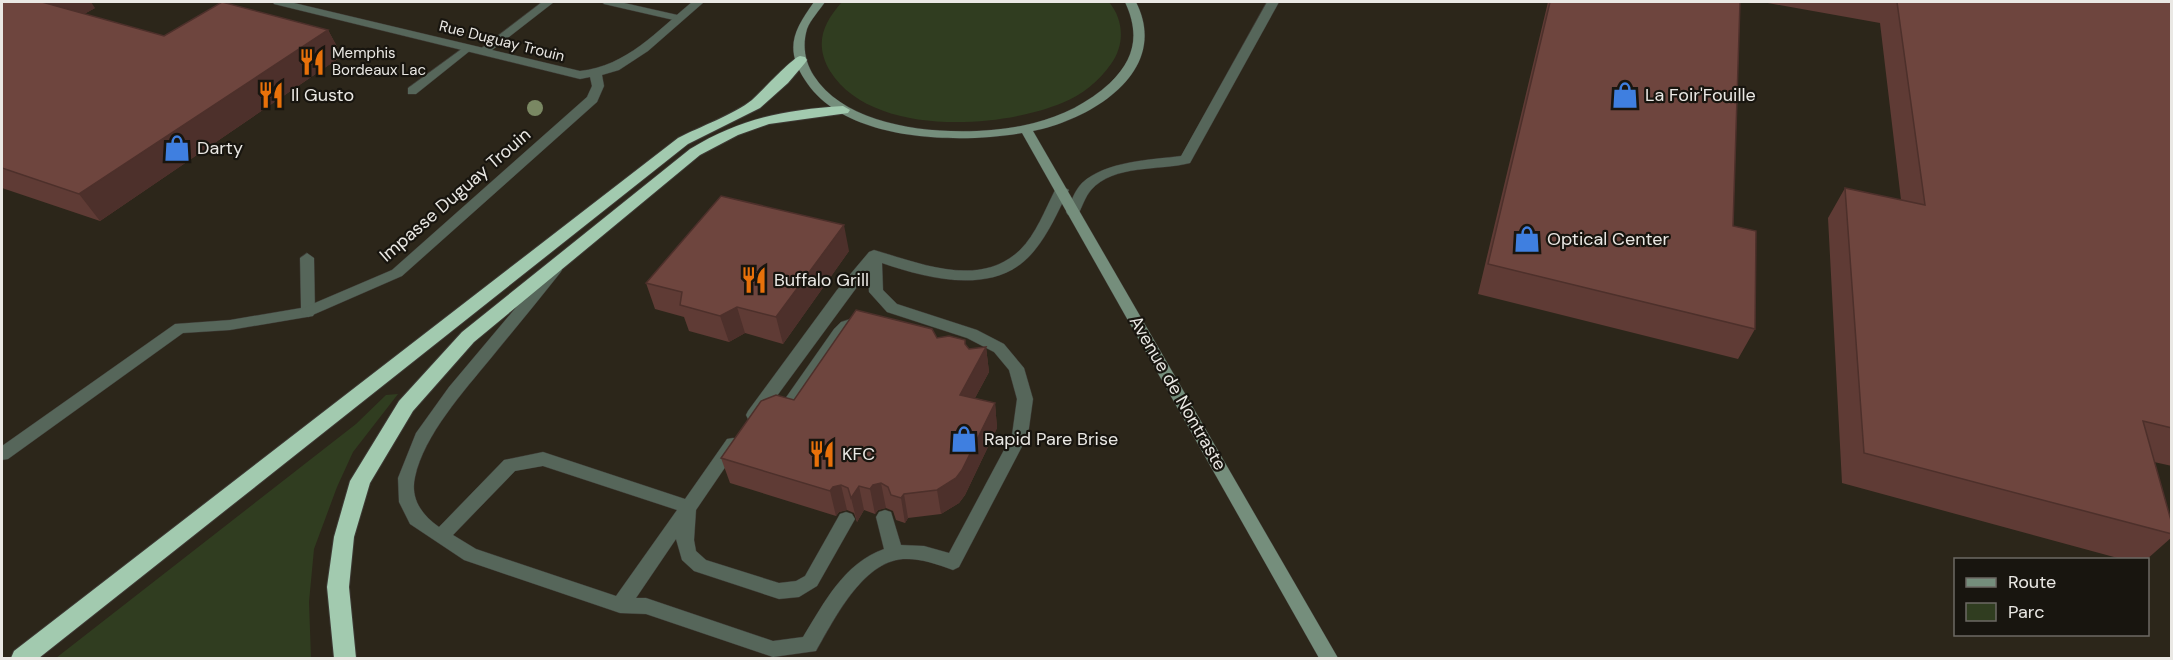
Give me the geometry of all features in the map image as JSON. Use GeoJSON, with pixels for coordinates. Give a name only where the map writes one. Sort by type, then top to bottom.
{"type":"FeatureCollection","features":[{"type":"Feature","properties":{"kind":"highway"},"geometry":{"type":"LineString","coordinates":[[22,658],[683,141],[754,105],[766,96],[800,60]]}},
{"type":"Feature","properties":{"kind":"highway"},"geometry":{"type":"LineString","coordinates":[[345,658],[338,587],[344,537],[360,481],[406,406],[468,337],[570,251],[694,152],[715,139],[762,119],[843,110]]}},
{"type":"Feature","properties":{"kind":"street","name":"Rue Duguay Trouin"},"geometry":{"type":"LineString","coordinates":[[278,2],[571,74],[596,75],[623,65],[634,58],[698,2]]}},
{"type":"Feature","properties":{"kind":"street"},"geometry":{"type":"LineString","coordinates":[[483,52],[548,2]]}},
{"type":"Feature","properties":{"kind":"street"},"geometry":{"type":"LineString","coordinates":[[608,2],[678,18]]}},
{"type":"Feature","properties":{"kind":"street"},"geometry":{"type":"LineString","coordinates":[[819,2],[801,28],[800,60],[814,87],[843,110],[881,126],[927,135],[977,136],[1026,129],[1077,112],[1114,88],[1137,59],[1142,30],[1131,2]]}},
{"type":"Feature","properties":{"kind":"street"},"geometry":{"type":"LineString","coordinates":[[1073,212],[1086,188],[1098,179],[1140,166],[1185,160],[1273,2]]}},
{"type":"Feature","properties":{"kind":"street"},"geometry":{"type":"LineString","coordinates":[[412,91],[467,48]]}},
{"type":"Feature","properties":{"kind":"street","name":"Impasse Duguay Trouin"},"geometry":{"type":"LineString","coordinates":[[2,454],[180,328],[230,325],[308,312],[397,273],[593,99],[598,86],[596,75]]}},
{"type":"Feature","properties":{"kind":"street","name":"Avenue de Nontraste"},"geometry":{"type":"LineString","coordinates":[[1026,129],[1329,658]]}},
{"type":"Feature","properties":{"kind":"street"},"geometry":{"type":"LineString","coordinates":[[874,255],[939,274],[987,273],[1010,265],[1024,254],[1062,190]]}},
{"type":"Feature","properties":{"kind":"street"},"geometry":{"type":"LineString","coordinates":[[570,251],[455,391],[422,438],[406,478],[408,502],[416,519],[470,555],[620,605],[645,606],[773,649],[809,645],[846,585],[865,568],[894,553],[924,553],[953,562],[1020,435],[1025,399],[1016,369],[999,348],[972,334],[892,308],[876,292],[874,255]]}},
{"type":"Feature","properties":{"kind":"street"},"geometry":{"type":"LineString","coordinates":[[620,605],[744,428],[874,255]]}},
{"type":"Feature","properties":{"kind":"street"},"geometry":{"type":"LineString","coordinates":[[307,258],[308,312]]}},
{"type":"Feature","properties":{"kind":"street"},"geometry":{"type":"LineString","coordinates":[[744,428],[786,410],[839,333],[846,327],[868,321]]}},
{"type":"Feature","properties":{"kind":"street"},"geometry":{"type":"LineString","coordinates":[[972,334],[980,356]]}},
{"type":"Feature","properties":{"kind":"street"},"geometry":{"type":"LineString","coordinates":[[440,537],[510,465],[543,459],[688,507]]}},
{"type":"Feature","properties":{"kind":"street"},"geometry":{"type":"LineString","coordinates":[[688,507],[684,550],[690,560],[700,566],[779,591],[799,589],[811,581],[846,519]]}},
{"type":"Feature","properties":{"kind":"street"},"geometry":{"type":"LineString","coordinates":[[885,517],[894,553]]}},
{"type":"Feature","properties":{"kind":"shaded area"},"geometry":{"type":"Polygon","coordinates":[[[2,2],[2171,2],[2171,658],[2,658],[2,2]]]}},
{"type":"Feature","properties":{"kind":"green space"},"geometry":{"type":"Polygon","coordinates":[[[842,2],[1109,2],[1120,25],[1119,49],[1111,64],[1090,87],[1069,100],[1036,112],[972,122],[938,122],[905,117],[875,107],[849,92],[830,71],[822,52],[823,34],[830,18],[842,2]]]}},
{"type":"Feature","properties":{"kind":"green space"},"geometry":{"type":"Polygon","coordinates":[[[398,394],[353,452],[314,549],[309,602],[311,658],[56,658],[356,424],[386,395],[398,394]]]}},
{"type":"Feature","properties":{"kind":"building"},"geometry":{"type":"Polygon","coordinates":[[[2,2],[42,2],[164,36],[222,2],[328,30],[79,194],[2,168],[2,2]]]}},
{"type":"Feature","properties":{"kind":"building"},"geometry":{"type":"Polygon","coordinates":[[[1550,2],[1740,2],[1733,226],[1756,231],[1755,329],[1488,264],[1550,2]]]}},
{"type":"Feature","properties":{"kind":"building"},"geometry":{"type":"Polygon","coordinates":[[[1897,2],[2172,2],[2172,428],[2143,421],[2172,524],[2172,534],[1864,453],[1845,188],[1925,205],[1897,2]]]}},
{"type":"Feature","properties":{"kind":"building","name":"Buffalo Grill"},"geometry":{"type":"Polygon","coordinates":[[[721,196],[844,225],[776,317],[737,307],[720,316],[680,305],[682,292],[646,283],[721,196]]]}},
{"type":"Feature","properties":{"kind":"building"},"geometry":{"type":"Polygon","coordinates":[[[856,310],[932,329],[937,338],[949,336],[965,340],[969,349],[986,347],[960,395],[995,403],[956,478],[937,490],[904,494],[901,498],[891,495],[888,487],[881,483],[873,485],[870,489],[859,486],[851,498],[848,488],[841,485],[833,487],[830,491],[721,458],[761,401],[776,395],[794,400],[856,310]]]}},
{"type":"Feature","properties":{"kind":"place","name":"Memphis Bordeaux Lac"},"geometry":{"type":"Point","coordinates":[312,62]}},
{"type":"Feature","properties":{"kind":"place","name":"Il Gusto"},"geometry":{"type":"Point","coordinates":[271,95]}},
{"type":"Feature","properties":{"kind":"place","name":"La Foir'Fouille"},"geometry":{"type":"Point","coordinates":[1625,95]}},
{"type":"Feature","properties":{"kind":"place","name":"Darty"},"geometry":{"type":"Point","coordinates":[177,148]}},
{"type":"Feature","properties":{"kind":"place","name":"Optical Center"},"geometry":{"type":"Point","coordinates":[1527,239]}},
{"type":"Feature","properties":{"kind":"place","name":"Buffalo Grill"},"geometry":{"type":"Point","coordinates":[754,280]}},
{"type":"Feature","properties":{"kind":"place","name":"Rapid Pare Brise"},"geometry":{"type":"Point","coordinates":[964,439]}},
{"type":"Feature","properties":{"kind":"place","name":"KFC"},"geometry":{"type":"Point","coordinates":[822,454]}}]}
